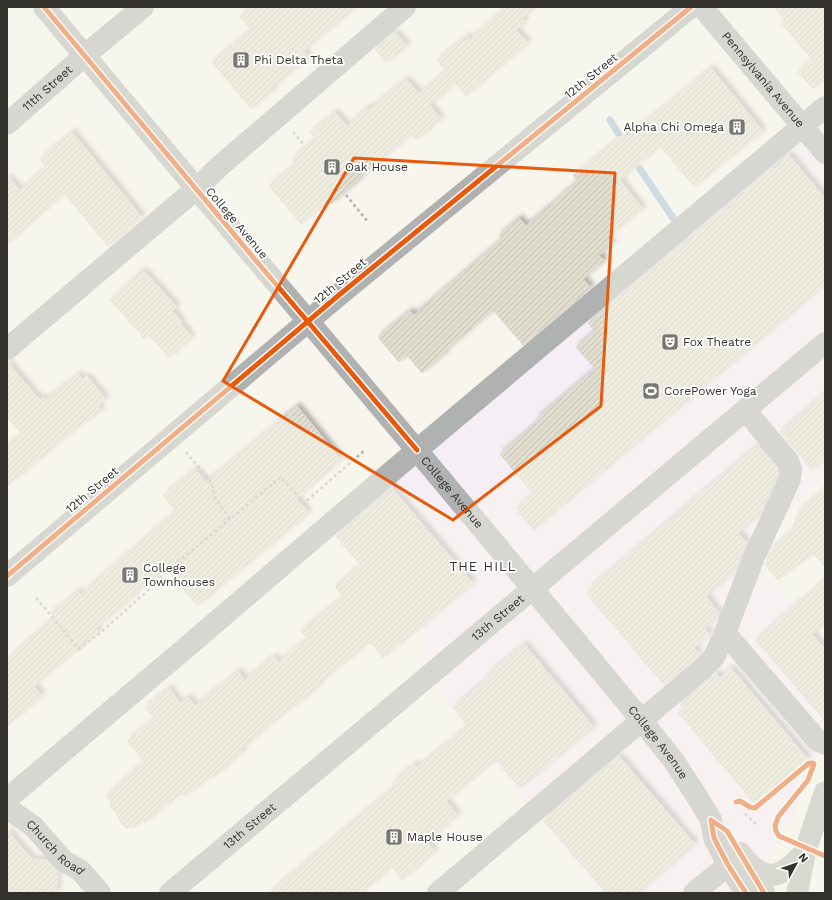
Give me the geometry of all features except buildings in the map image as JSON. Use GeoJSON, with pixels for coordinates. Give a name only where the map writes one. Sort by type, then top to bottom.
{"type":"FeatureCollection","features":[{"type":"Feature","properties":{"kind":"main road"},"geometry":{"type":"LineString","coordinates":[[797,893],[805,852],[825,792]]}},
{"type":"Feature","properties":{"kind":"main road"},"geometry":{"type":"LineString","coordinates":[[734,859],[751,866],[759,872],[773,874],[784,871],[805,852]]}},
{"type":"Feature","properties":{"kind":"street","name":"College Avenue"},"geometry":{"type":"LineString","coordinates":[[44,7],[417,450],[674,761],[711,820],[727,831],[734,859],[746,893]]}},
{"type":"Feature","properties":{"kind":"street","name":"11th Street"},"geometry":{"type":"LineString","coordinates":[[7,124],[84,56],[143,7]]}},
{"type":"Feature","properties":{"kind":"street"},"geometry":{"type":"LineString","coordinates":[[7,349],[196,189],[221,165],[405,7]]}},
{"type":"Feature","properties":{"kind":"street","name":"12th Street"},"geometry":{"type":"LineString","coordinates":[[7,576],[308,322],[691,7]]}},
{"type":"Feature","properties":{"kind":"street","name":"Pennsylvania Avenue"},"geometry":{"type":"LineString","coordinates":[[702,7],[825,153]]}},
{"type":"Feature","properties":{"kind":"street"},"geometry":{"type":"LineString","coordinates":[[7,798],[188,646],[417,450],[825,107]]}},
{"type":"Feature","properties":{"kind":"street","name":"13th Street"},"geometry":{"type":"LineString","coordinates":[[170,893],[746,411],[825,343]]}},
{"type":"Feature","properties":{"kind":"street"},"geometry":{"type":"LineString","coordinates":[[438,893],[642,721],[701,670],[714,656],[754,558],[790,479],[791,469],[788,461],[746,411]]}},
{"type":"Feature","properties":{"kind":"street"},"geometry":{"type":"LineString","coordinates":[[725,632],[818,741],[825,744]]}},
{"type":"Feature","properties":{"kind":"street","name":"Church Road"},"geometry":{"type":"LineString","coordinates":[[7,808],[34,827],[64,861],[80,870],[100,893]]}},
{"type":"Feature","properties":{"kind":"street","name":"College Avenue"},"geometry":{"type":"LineString","coordinates":[[734,859],[764,893]]}},
{"type":"Feature","properties":{"kind":"street"},"geometry":{"type":"LineString","coordinates":[[694,893],[734,859]]}},
{"type":"Feature","properties":{"kind":"path"},"geometry":{"type":"LineString","coordinates":[[346,195],[368,222]]}},
{"type":"Feature","properties":{"kind":"path"},"geometry":{"type":"LineString","coordinates":[[184,450],[209,479],[215,498],[230,519]]}},
{"type":"Feature","properties":{"kind":"path"},"geometry":{"type":"LineString","coordinates":[[36,598],[79,649],[139,599],[166,572],[281,477],[304,503],[365,450]]}},
{"type":"Feature","properties":{"kind":"path"},"geometry":{"type":"LineString","coordinates":[[744,814],[758,826]]}},
{"type":"Feature","properties":{"kind":"highlighted area"},"geometry":{"type":"Polygon","coordinates":[[[354,158],[615,173],[601,406],[453,520],[223,381],[354,158]]]}},
{"type":"Feature","properties":{"kind":"shaded area"},"geometry":{"type":"Polygon","coordinates":[[[825,116],[825,479],[786,513],[756,562],[825,646],[825,741],[792,820],[779,842],[736,893],[600,893],[450,709],[417,634],[328,529],[825,116]]]}},
{"type":"Feature","properties":{"kind":"waterway"},"geometry":{"type":"LineString","coordinates":[[610,120],[618,133]]}},
{"type":"Feature","properties":{"kind":"waterway"},"geometry":{"type":"LineString","coordinates":[[640,169],[675,221]]}},
{"type":"Feature","properties":{"kind":"cycle path"},"geometry":{"type":"LineString","coordinates":[[44,7],[263,269],[417,450]]}},
{"type":"Feature","properties":{"kind":"cycle path"},"geometry":{"type":"LineString","coordinates":[[7,576],[339,295],[691,7]]}},
{"type":"Feature","properties":{"kind":"cycle path"},"geometry":{"type":"LineString","coordinates":[[736,802],[740,801],[750,807],[755,808],[809,763],[813,763],[814,764],[808,780],[778,817],[775,826],[779,836],[825,856]]}},
{"type":"Feature","properties":{"kind":"cycle path"},"geometry":{"type":"LineString","coordinates":[[711,820],[727,831],[764,893]]}},
{"type":"Feature","properties":{"kind":"cycle path"},"geometry":{"type":"LineString","coordinates":[[711,820],[714,838],[728,865],[746,893]]}},
{"type":"Feature","properties":{"kind":"place","name":"Phi Delta Theta"},"geometry":{"type":"Point","coordinates":[241,60]}},
{"type":"Feature","properties":{"kind":"place","name":"Alpha Chi Omega"},"geometry":{"type":"Point","coordinates":[737,127]}},
{"type":"Feature","properties":{"kind":"place","name":"Oak House"},"geometry":{"type":"Point","coordinates":[332,167]}},
{"type":"Feature","properties":{"kind":"place","name":"Fox Theatre"},"geometry":{"type":"Point","coordinates":[670,342]}},
{"type":"Feature","properties":{"kind":"place","name":"CorePower Yoga"},"geometry":{"type":"Point","coordinates":[651,391]}},
{"type":"Feature","properties":{"kind":"place","name":"College Townhouses"},"geometry":{"type":"Point","coordinates":[130,575]}},
{"type":"Feature","properties":{"kind":"place","name":"Maple House"},"geometry":{"type":"Point","coordinates":[394,837]}},
{"type":"Feature","properties":{"kind":"district","name":"THE HILL"},"geometry":{"type":"Point","coordinates":[483,566]}}]}
